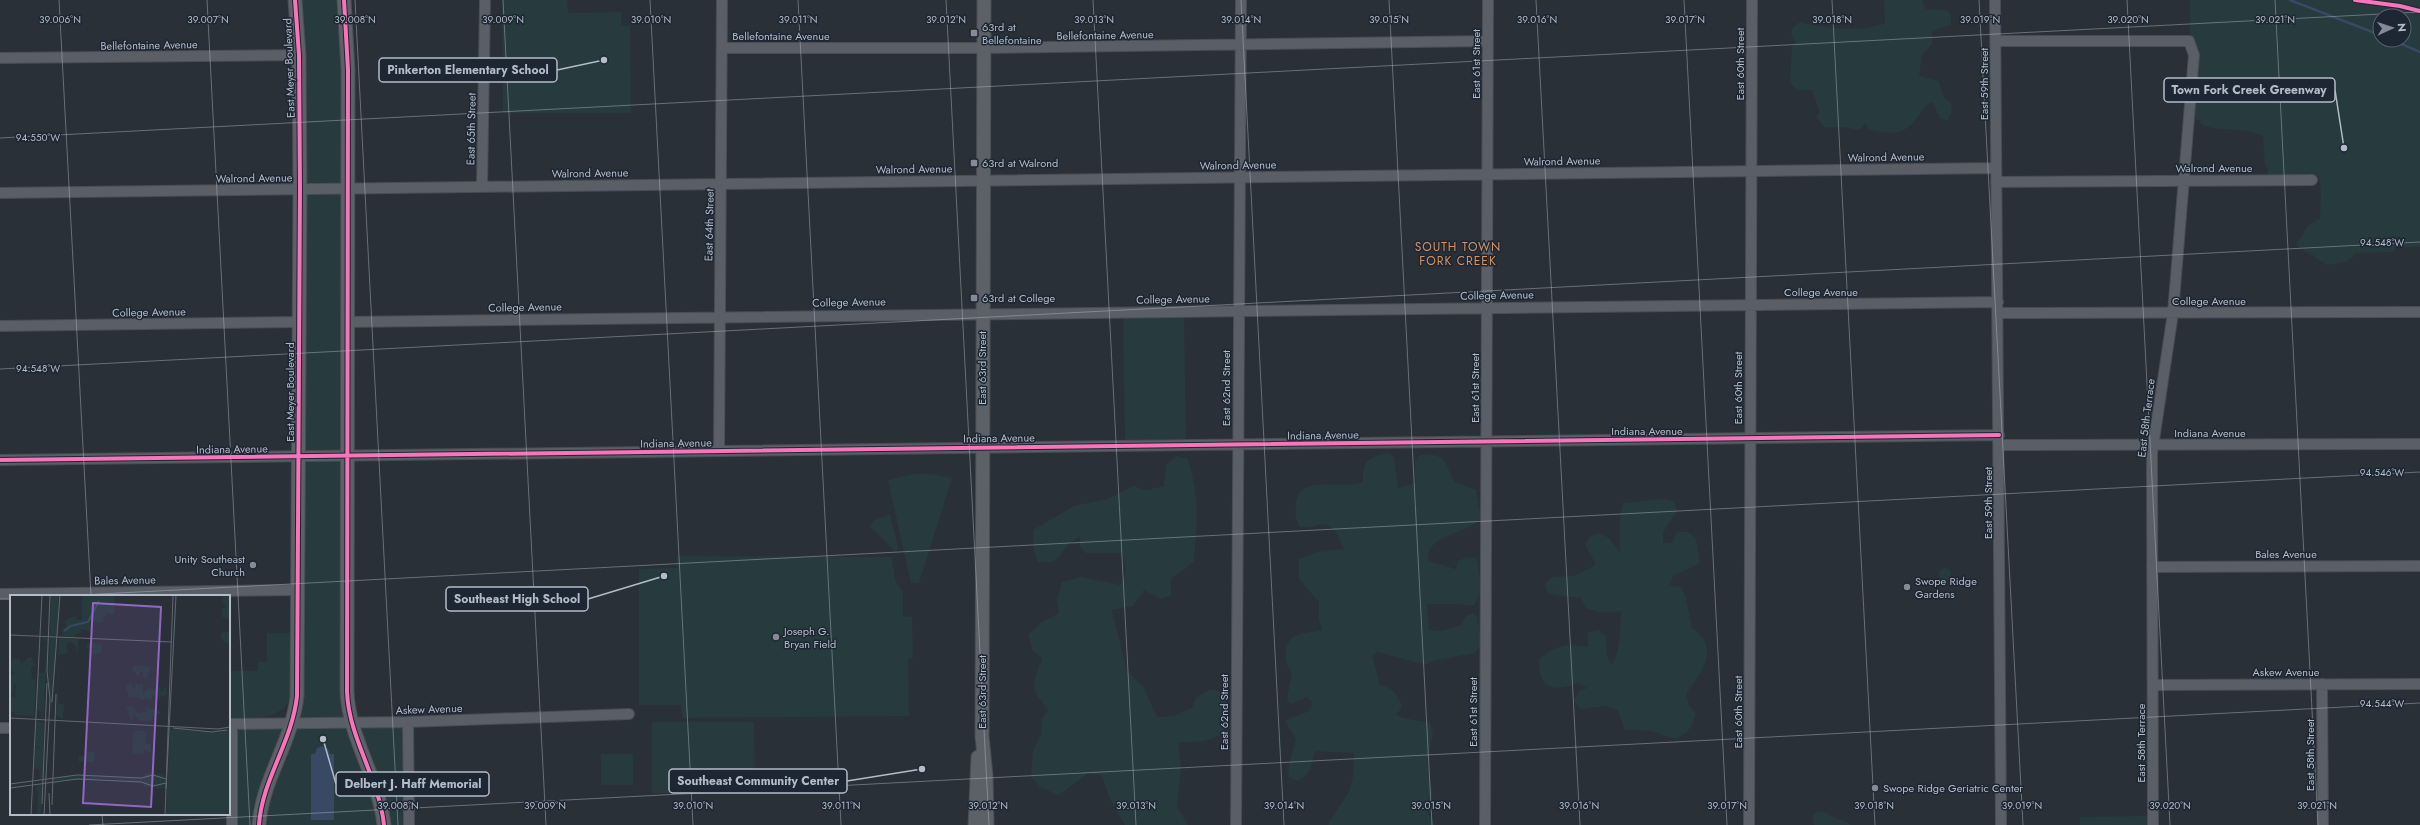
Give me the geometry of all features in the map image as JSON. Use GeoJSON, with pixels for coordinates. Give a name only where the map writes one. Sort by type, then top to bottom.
{"type":"FeatureCollection","features":[{"type":"Feature","properties":{"kind":"main road","name":"East Meyer Boulevard"},"geometry":{"type":"LineString","coordinates":[[259,825],[266,788],[286,745],[297,696],[300,189],[299,55],[295,0]]}},
{"type":"Feature","properties":{"kind":"main road"},"geometry":{"type":"LineString","coordinates":[[344,0],[348,70],[347,692],[356,740],[371,772],[378,793],[384,825]]}},
{"type":"Feature","properties":{"kind":"main road","name":"East 63rd Street"},"geometry":{"type":"LineString","coordinates":[[984,0],[982,736],[986,776],[987,825]]}},
{"type":"Feature","properties":{"kind":"main road","name":"East 63rd Street"},"geometry":{"type":"LineString","coordinates":[[974,825],[978,753],[982,736]]}},
{"type":"Feature","properties":{"kind":"street","name":"East 65th Street"},"geometry":{"type":"LineString","coordinates":[[482,186],[485,0]]}},
{"type":"Feature","properties":{"kind":"street","name":"East 64th Street"},"geometry":{"type":"LineString","coordinates":[[719,451],[722,0]]}},
{"type":"Feature","properties":{"kind":"street","name":"East 62nd Street"},"geometry":{"type":"LineString","coordinates":[[1236,825],[1241,0]]}},
{"type":"Feature","properties":{"kind":"street","name":"East 61st Street"},"geometry":{"type":"LineString","coordinates":[[1485,825],[1488,0]]}},
{"type":"Feature","properties":{"kind":"street","name":"East 60th Street"},"geometry":{"type":"LineString","coordinates":[[1749,825],[1752,0]]}},
{"type":"Feature","properties":{"kind":"street","name":"East 59th Street"},"geometry":{"type":"LineString","coordinates":[[1996,0],[2001,825]]}},
{"type":"Feature","properties":{"kind":"street","name":"Bellefontaine Avenue"},"geometry":{"type":"LineString","coordinates":[[722,48],[984,48],[1488,41]]}},
{"type":"Feature","properties":{"kind":"street","name":"East 58th Terrace"},"geometry":{"type":"LineString","coordinates":[[1996,41],[2189,41],[2194,55],[2173,313],[2153,445],[2153,825]]}},
{"type":"Feature","properties":{"kind":"street","name":"Bellefontaine Avenue"},"geometry":{"type":"LineString","coordinates":[[0,58],[299,55]]}},
{"type":"Feature","properties":{"kind":"street","name":"Walrond Avenue"},"geometry":{"type":"LineString","coordinates":[[0,193],[721,182],[1996,168]]}},
{"type":"Feature","properties":{"kind":"street","name":"Walrond Avenue"},"geometry":{"type":"LineString","coordinates":[[1996,182],[2312,180]]}},
{"type":"Feature","properties":{"kind":"street","name":"College Avenue"},"geometry":{"type":"LineString","coordinates":[[348,322],[720,316],[1998,302]]}},
{"type":"Feature","properties":{"kind":"street","name":"College Avenue"},"geometry":{"type":"LineString","coordinates":[[1998,313],[2420,312]]}},
{"type":"Feature","properties":{"kind":"street","name":"College Avenue"},"geometry":{"type":"LineString","coordinates":[[0,326],[299,322]]}},
{"type":"Feature","properties":{"kind":"street","name":"Indiana Avenue"},"geometry":{"type":"LineString","coordinates":[[0,460],[1750,439],[1999,440],[2153,445],[2420,444]]}},
{"type":"Feature","properties":{"kind":"street","name":"Bales Avenue"},"geometry":{"type":"LineString","coordinates":[[2152,567],[2420,566]]}},
{"type":"Feature","properties":{"kind":"street","name":"Bales Avenue"},"geometry":{"type":"LineString","coordinates":[[0,594],[298,590]]}},
{"type":"Feature","properties":{"kind":"street","name":"East 58th Street"},"geometry":{"type":"LineString","coordinates":[[2322,684],[2323,825]]}},
{"type":"Feature","properties":{"kind":"street","name":"Askew Avenue"},"geometry":{"type":"LineString","coordinates":[[2153,685],[2420,684]]}},
{"type":"Feature","properties":{"kind":"street","name":"Askew Avenue"},"geometry":{"type":"LineString","coordinates":[[231,724],[408,722],[629,714]]}},
{"type":"Feature","properties":{"kind":"street"},"geometry":{"type":"LineString","coordinates":[[408,722],[409,825]]}},
{"type":"Feature","properties":{"kind":"street"},"geometry":{"type":"LineString","coordinates":[[231,724],[232,825]]}},
{"type":"Feature","properties":{"kind":"green space"},"geometry":{"type":"Polygon","coordinates":[[[301,0],[339,0],[343,69],[349,730],[405,726],[406,825],[238,825],[237,731],[239,729],[281,727],[301,710],[301,0]]]}},
{"type":"Feature","properties":{"kind":"green space"},"geometry":{"type":"Polygon","coordinates":[[[502,0],[567,0],[568,13],[621,12],[621,26],[630,26],[631,113],[503,113],[502,0]]]}},
{"type":"Feature","properties":{"kind":"green space"},"geometry":{"type":"Polygon","coordinates":[[[1884,0],[1922,0],[1926,9],[1947,10],[1951,16],[1951,25],[1932,31],[1932,44],[1922,55],[1919,76],[1939,81],[1943,96],[1951,103],[1952,111],[1948,120],[1941,119],[1932,102],[1924,107],[1914,122],[1903,130],[1897,132],[1891,133],[1869,130],[1865,124],[1861,129],[1824,127],[1816,117],[1820,113],[1812,90],[1797,90],[1790,82],[1792,47],[1796,43],[1791,34],[1793,27],[1800,22],[1831,28],[1855,29],[1876,26],[1885,23],[1884,0]]]}},
{"type":"Feature","properties":{"kind":"green space"},"geometry":{"type":"Polygon","coordinates":[[[2190,0],[2420,0],[2420,247],[2396,247],[2393,252],[2357,253],[2346,262],[2327,265],[2296,245],[2308,226],[2320,218],[2321,189],[2318,176],[2268,175],[2268,168],[2265,166],[2263,137],[2249,131],[2216,129],[2201,124],[2200,120],[2194,120],[2195,43],[2190,35],[2190,0]]]}},
{"type":"Feature","properties":{"kind":"green space"},"geometry":{"type":"Polygon","coordinates":[[[1184,316],[1186,439],[1125,440],[1123,317],[1184,316]]]}},
{"type":"Feature","properties":{"kind":"green space"},"geometry":{"type":"Polygon","coordinates":[[[1388,453],[1394,457],[1398,488],[1416,483],[1415,462],[1420,455],[1435,455],[1440,457],[1446,464],[1455,482],[1476,490],[1481,518],[1474,524],[1440,540],[1433,545],[1429,552],[1428,561],[1456,569],[1458,561],[1467,557],[1476,558],[1480,583],[1477,601],[1474,606],[1460,604],[1427,604],[1429,630],[1442,631],[1461,625],[1466,616],[1473,613],[1477,617],[1481,645],[1475,653],[1432,661],[1426,665],[1377,652],[1372,656],[1380,685],[1392,690],[1397,695],[1400,702],[1402,707],[1396,715],[1430,723],[1433,733],[1427,761],[1433,794],[1424,806],[1435,825],[1328,825],[1351,786],[1354,767],[1354,753],[1315,751],[1310,768],[1306,775],[1298,781],[1289,778],[1288,769],[1296,739],[1285,721],[1309,711],[1313,703],[1307,697],[1290,704],[1287,698],[1292,674],[1287,663],[1286,651],[1290,640],[1299,634],[1322,630],[1319,620],[1319,602],[1299,579],[1299,559],[1317,552],[1344,549],[1335,531],[1328,525],[1324,524],[1310,527],[1300,527],[1296,515],[1296,503],[1299,494],[1305,488],[1314,485],[1355,484],[1363,482],[1364,469],[1368,461],[1375,456],[1388,453]]]}},
{"type":"Feature","properties":{"kind":"green space"},"geometry":{"type":"Polygon","coordinates":[[[1176,456],[1187,458],[1194,483],[1197,522],[1194,561],[1180,573],[1171,578],[1171,596],[1160,599],[1144,590],[1133,606],[1112,610],[1127,671],[1143,686],[1157,717],[1174,716],[1192,708],[1196,698],[1210,689],[1225,693],[1228,708],[1223,734],[1205,741],[1178,743],[1181,768],[1177,807],[1188,825],[1125,825],[1109,797],[1102,776],[1089,773],[1058,795],[1040,787],[1031,776],[1033,751],[1041,735],[1042,718],[1048,710],[1038,696],[1034,686],[1034,680],[1042,658],[1033,651],[1028,635],[1042,622],[1059,613],[1057,600],[1062,582],[1080,577],[1120,585],[1126,574],[1123,553],[1086,553],[1080,547],[1080,536],[1071,542],[1053,562],[1038,562],[1034,552],[1033,530],[1074,506],[1108,499],[1133,486],[1146,490],[1164,486],[1166,465],[1176,456]]]}},
{"type":"Feature","properties":{"kind":"green space"},"geometry":{"type":"Polygon","coordinates":[[[914,474],[931,474],[952,478],[919,583],[911,583],[888,480],[914,474]]]}},
{"type":"Feature","properties":{"kind":"green space"},"geometry":{"type":"Polygon","coordinates":[[[1664,499],[1674,501],[1677,511],[1663,532],[1663,543],[1672,543],[1677,532],[1688,532],[1696,538],[1700,563],[1673,576],[1670,585],[1681,587],[1686,598],[1692,628],[1701,636],[1706,644],[1707,652],[1706,661],[1702,669],[1686,694],[1689,705],[1696,714],[1693,723],[1684,734],[1676,739],[1651,731],[1625,730],[1618,710],[1607,706],[1580,709],[1574,700],[1578,692],[1587,688],[1578,683],[1562,688],[1549,686],[1541,677],[1539,669],[1539,660],[1544,655],[1562,647],[1575,645],[1588,647],[1588,633],[1598,630],[1606,636],[1607,656],[1612,665],[1619,645],[1621,611],[1604,612],[1586,608],[1581,598],[1555,595],[1547,592],[1545,584],[1552,577],[1573,576],[1596,565],[1585,544],[1590,536],[1600,533],[1609,538],[1620,553],[1620,518],[1623,503],[1664,499]]]}},
{"type":"Feature","properties":{"kind":"green space"},"geometry":{"type":"Polygon","coordinates":[[[890,514],[898,548],[895,551],[870,526],[875,520],[890,514]]]}},
{"type":"Feature","properties":{"kind":"green space","name":"Joseph G. Bryan Field"},"geometry":{"type":"Polygon","coordinates":[[[677,556],[892,557],[895,580],[903,593],[903,616],[912,617],[913,658],[908,658],[909,716],[682,718],[681,705],[639,705],[639,569],[677,568],[677,556]]]}},
{"type":"Feature","properties":{"kind":"green space"},"geometry":{"type":"Polygon","coordinates":[[[1945,568],[1949,570],[1951,574],[1949,578],[1945,580],[1941,578],[1939,574],[1941,570],[1945,568]]]}},
{"type":"Feature","properties":{"kind":"green space"},"geometry":{"type":"Polygon","coordinates":[[[267,633],[291,633],[290,698],[285,706],[272,715],[264,717],[230,718],[230,671],[258,671],[258,662],[267,662],[267,633]]]}},
{"type":"Feature","properties":{"kind":"green space"},"geometry":{"type":"Polygon","coordinates":[[[652,722],[754,722],[755,793],[652,793],[652,722]]]}},
{"type":"Feature","properties":{"kind":"green space"},"geometry":{"type":"Polygon","coordinates":[[[601,754],[633,754],[633,785],[601,785],[601,754]]]}},
{"type":"Feature","properties":{"kind":"green space"},"geometry":{"type":"Polygon","coordinates":[[[1818,811],[1825,812],[1837,819],[1844,820],[1851,825],[1815,825],[1812,821],[1813,815],[1818,811]]]}},
{"type":"Feature","properties":{"kind":"green space"},"geometry":{"type":"Polygon","coordinates":[[[2147,816],[2147,825],[2080,825],[2080,817],[2147,816]]]}},
{"type":"Feature","properties":{"kind":"water"},"geometry":{"type":"Polygon","coordinates":[[[322,746],[328,749],[330,754],[334,754],[334,820],[311,820],[311,754],[315,754],[317,748],[322,746]]]}},
{"type":"Feature","properties":{"kind":"waterway"},"geometry":{"type":"LineString","coordinates":[[2290,0],[2372,32]]}},
{"type":"Feature","properties":{"kind":"waterway"},"geometry":{"type":"LineString","coordinates":[[2411,48],[2420,52]]}},
{"type":"Feature","properties":{"kind":"cycle path"},"geometry":{"type":"LineString","coordinates":[[259,825],[261,808],[271,776],[289,730],[297,696],[300,189],[299,55],[295,0]]}},
{"type":"Feature","properties":{"kind":"cycle path"},"geometry":{"type":"LineString","coordinates":[[344,0],[348,70],[347,692],[353,726],[376,791],[384,825]]}},
{"type":"Feature","properties":{"kind":"cycle path"},"geometry":{"type":"LineString","coordinates":[[2355,0],[2400,6],[2420,11]]}},
{"type":"Feature","properties":{"kind":"cycle path"},"geometry":{"type":"LineString","coordinates":[[0,460],[1999,435]]}},
{"type":"Feature","properties":{"kind":"place","name":"63rd at Bellefontaine"},"geometry":{"type":"Point","coordinates":[974,33]}},
{"type":"Feature","properties":{"kind":"place","name":"Pinkerton Elementary School"},"geometry":{"type":"Point","coordinates":[604,60]}},
{"type":"Feature","properties":{"kind":"place","name":"Town Fork Creek Greenway"},"geometry":{"type":"Point","coordinates":[2344,148]}},
{"type":"Feature","properties":{"kind":"place","name":"63rd at Walrond"},"geometry":{"type":"Point","coordinates":[974,163]}},
{"type":"Feature","properties":{"kind":"place","name":"63rd at College"},"geometry":{"type":"Point","coordinates":[974,298]}},
{"type":"Feature","properties":{"kind":"place","name":"Unity Southeast Church"},"geometry":{"type":"Point","coordinates":[253,565]}},
{"type":"Feature","properties":{"kind":"place","name":"Southeast High School"},"geometry":{"type":"Point","coordinates":[664,576]}},
{"type":"Feature","properties":{"kind":"place","name":"Swope Ridge Gardens"},"geometry":{"type":"Point","coordinates":[1907,587]}},
{"type":"Feature","properties":{"kind":"place","name":"Joseph G. Bryan Field"},"geometry":{"type":"Point","coordinates":[776,637]}},
{"type":"Feature","properties":{"kind":"place","name":"Delbert J. Haff Memorial"},"geometry":{"type":"Point","coordinates":[323,739]}},
{"type":"Feature","properties":{"kind":"place","name":"Southeast Community Center"},"geometry":{"type":"Point","coordinates":[922,769]}},
{"type":"Feature","properties":{"kind":"place","name":"Swope Ridge Geriatric Center"},"geometry":{"type":"Point","coordinates":[1875,788]}},
{"type":"Feature","properties":{"kind":"district","name":"SOUTH TOWN FORK CREEK"},"geometry":{"type":"Point","coordinates":[1458,254]}}]}
